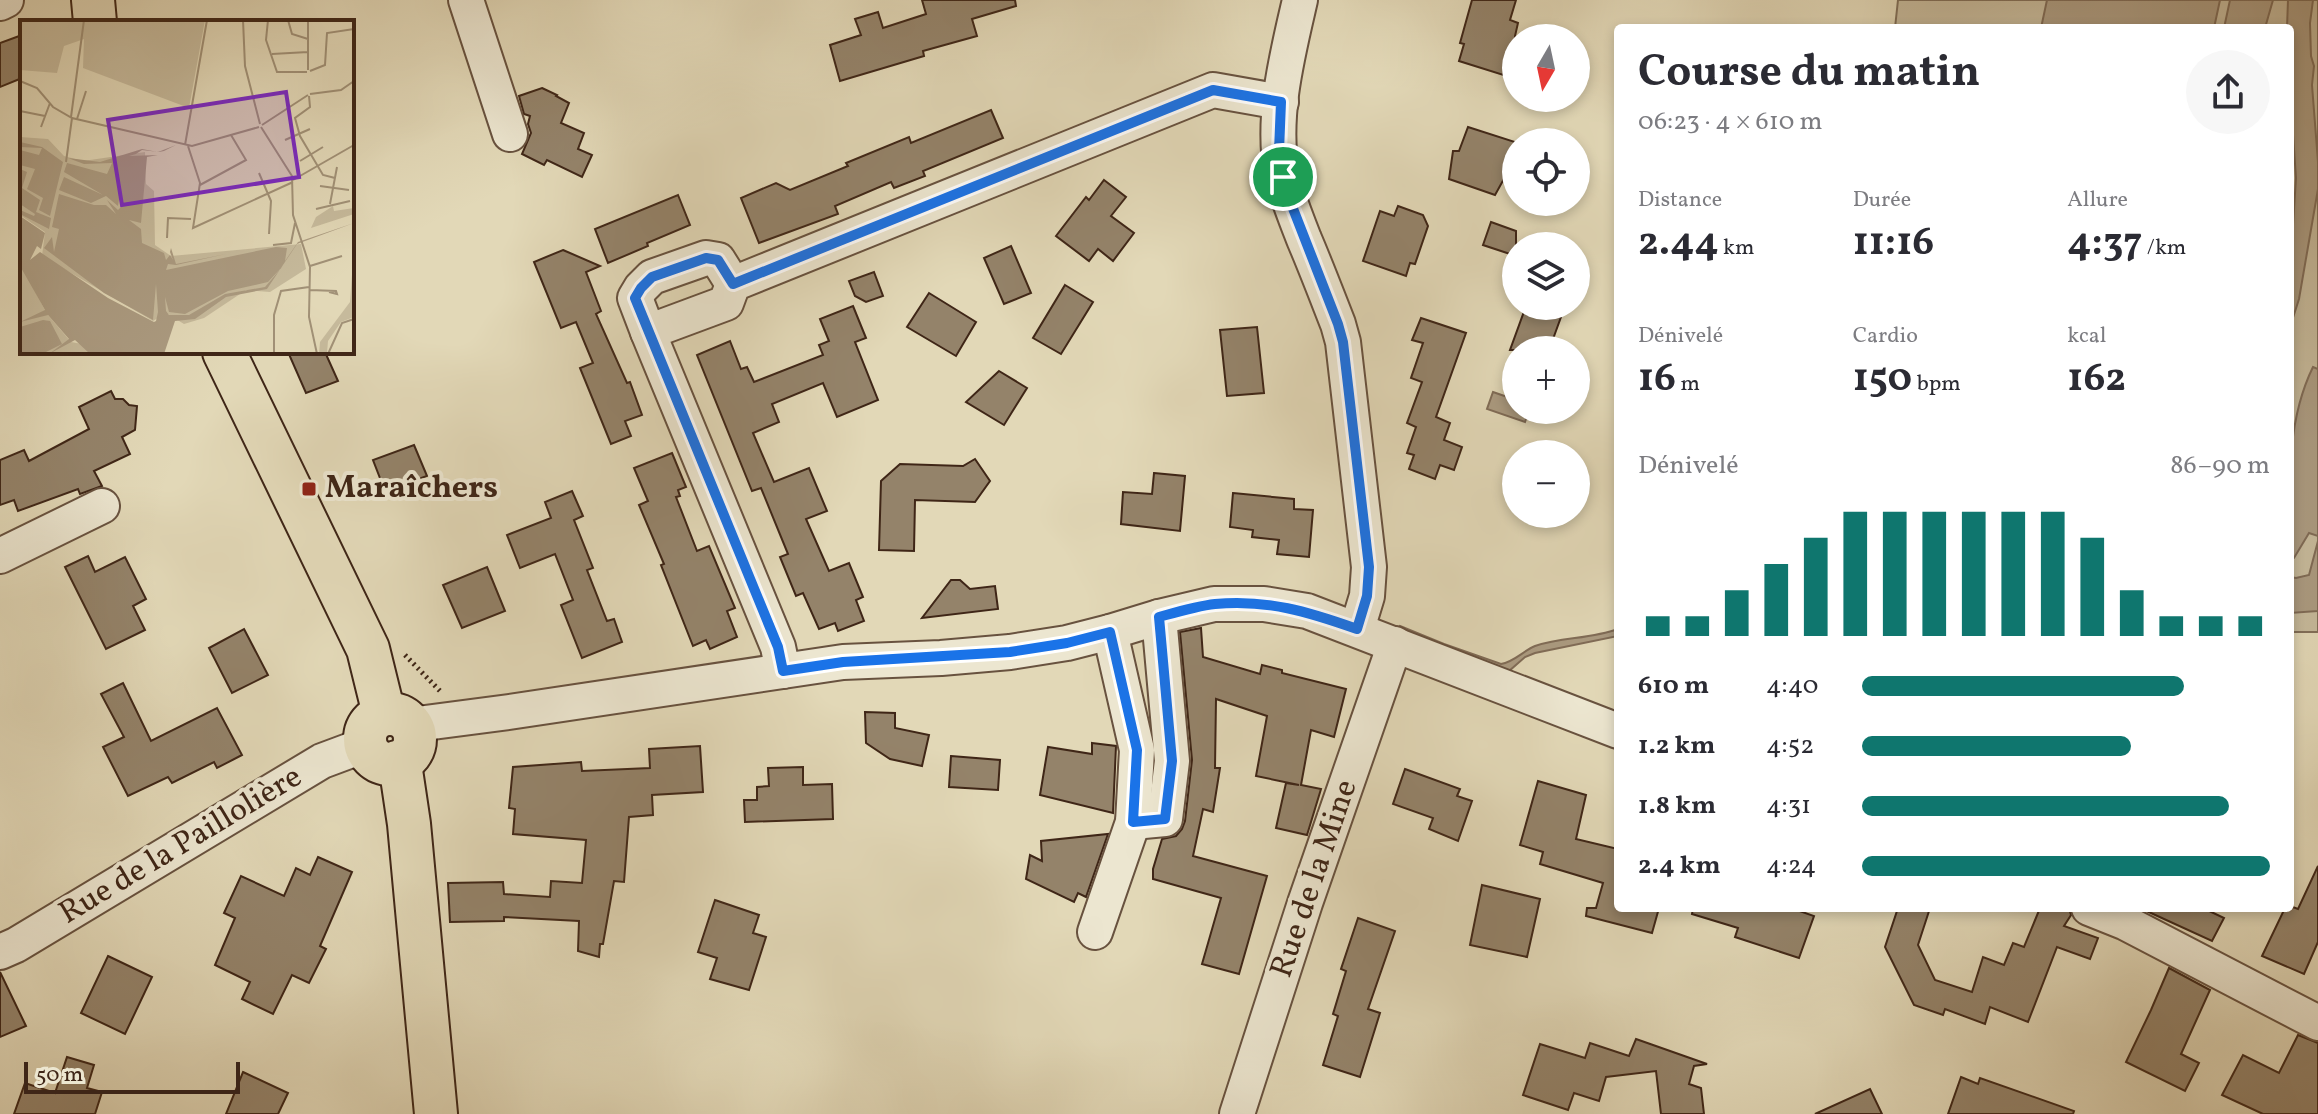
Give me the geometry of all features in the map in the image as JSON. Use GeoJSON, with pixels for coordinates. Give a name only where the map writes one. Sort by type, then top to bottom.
{"type":"FeatureCollection","features":[{"type":"Feature","properties":{"kind":"main road"},"geometry":{"type":"LineString","coordinates":[[93,0],[95,20]]}},
{"type":"Feature","properties":{"kind":"main road"},"geometry":{"type":"LineString","coordinates":[[225,354],[368,649],[402,777],[436,1114]]}},
{"type":"Feature","properties":{"kind":"street"},"geometry":{"type":"LineString","coordinates":[[0,3],[6,0]]}},
{"type":"Feature","properties":{"kind":"street"},"geometry":{"type":"LineString","coordinates":[[466,0],[510,134]]}},
{"type":"Feature","properties":{"kind":"street"},"geometry":{"type":"LineString","coordinates":[[1300,0],[1281,102],[1279,151],[1292,206],[1343,342],[1369,567],[1361,615]]}},
{"type":"Feature","properties":{"kind":"street"},"geometry":{"type":"LineString","coordinates":[[648,332],[726,303],[733,284],[1213,90],[1281,102]]}},
{"type":"Feature","properties":{"kind":"street"},"geometry":{"type":"LineString","coordinates":[[733,284],[718,260],[706,258],[652,277],[635,298],[778,647],[783,671]]}},
{"type":"Feature","properties":{"kind":"street"},"geometry":{"type":"LineString","coordinates":[[0,556],[102,506]]}},
{"type":"Feature","properties":{"kind":"street","name":"Rue de la Paillolière"},"geometry":{"type":"LineString","coordinates":[[0,952],[322,761],[425,723],[843,662],[1010,652],[1067,643],[1214,604],[1264,604],[1361,615],[1395,644],[1614,729]]}},
{"type":"Feature","properties":{"kind":"street"},"geometry":{"type":"LineString","coordinates":[[1133,822],[1165,819],[1172,761],[1159,617]]}},
{"type":"Feature","properties":{"kind":"street"},"geometry":{"type":"LineString","coordinates":[[1095,932],[1133,822],[1137,750],[1110,632]]}},
{"type":"Feature","properties":{"kind":"street","name":"Rue de la Mine"},"geometry":{"type":"LineString","coordinates":[[1237,1114],[1305,903],[1395,644]]}},
{"type":"Feature","properties":{"kind":"street"},"geometry":{"type":"LineString","coordinates":[[2099,912],[2318,1023]]}},
{"type":"Feature","properties":{"kind":"shaded area"},"geometry":{"type":"Polygon","coordinates":[[[1898,0],[2318,0],[2318,632],[2294,632],[2294,24],[1895,24],[1898,0]]]}},
{"type":"Feature","properties":{"kind":"shaded area"},"geometry":{"type":"Polygon","coordinates":[[[2047,0],[2220,0],[2215,24],[2042,24],[2047,0]]]}},
{"type":"Feature","properties":{"kind":"shaded area"},"geometry":{"type":"Polygon","coordinates":[[[2230,0],[2273,0],[2266,24],[2225,24],[2230,0]]]}},
{"type":"Feature","properties":{"kind":"shaded area"},"geometry":{"type":"Polygon","coordinates":[[[2288,0],[2313,0],[2310,23],[2318,189],[2294,315],[2294,24],[2287,24],[2288,0]]]}},
{"type":"Feature","properties":{"kind":"shaded area"},"geometry":{"type":"Polygon","coordinates":[[[2313,367],[2318,369],[2318,536],[2309,533],[2294,558],[2294,431],[2313,367]]]}},
{"type":"Feature","properties":{"kind":"shaded area"},"geometry":{"type":"Polygon","coordinates":[[[1493,392],[1502,395],[1502,414],[1487,409],[1493,392]]]}},
{"type":"Feature","properties":{"kind":"shaded area"},"geometry":{"type":"Polygon","coordinates":[[[2318,541],[2318,611],[2294,613],[2294,578],[2309,575],[2318,541]]]}},
{"type":"Feature","properties":{"kind":"shaded area"},"geometry":{"type":"Polygon","coordinates":[[[1400,626],[1501,664],[1545,643],[1614,630],[1614,637],[1535,653],[1525,657],[1509,671],[1399,629],[1400,626]]]}},
{"type":"Feature","properties":{"kind":"building"},"geometry":{"type":"Polygon","coordinates":[[[922,0],[1015,0],[1016,6],[972,19],[977,36],[923,51],[924,56],[840,81],[830,45],[861,35],[855,19],[878,12],[883,28],[926,14],[922,0]]]}},
{"type":"Feature","properties":{"kind":"building"},"geometry":{"type":"Polygon","coordinates":[[[1472,0],[1516,0],[1510,20],[1518,24],[1502,24],[1502,75],[1459,61],[1464,44],[1460,43],[1472,0]]]}},
{"type":"Feature","properties":{"kind":"building"},"geometry":{"type":"Polygon","coordinates":[[[20,36],[20,79],[0,87],[0,43],[20,36]]]}},
{"type":"Feature","properties":{"kind":"building"},"geometry":{"type":"Polygon","coordinates":[[[542,88],[569,103],[561,123],[584,133],[578,149],[592,155],[582,177],[547,160],[544,165],[522,154],[531,133],[528,124],[530,116],[524,114],[519,96],[542,88]]]}},
{"type":"Feature","properties":{"kind":"building"},"geometry":{"type":"Polygon","coordinates":[[[991,110],[1003,138],[923,171],[925,176],[894,188],[891,182],[835,206],[838,214],[759,243],[741,198],[776,183],[790,190],[909,137],[911,143],[991,110]]]}},
{"type":"Feature","properties":{"kind":"building"},"geometry":{"type":"Polygon","coordinates":[[[1468,127],[1502,138],[1502,182],[1495,195],[1449,179],[1453,151],[1459,151],[1468,127]]]}},
{"type":"Feature","properties":{"kind":"building"},"geometry":{"type":"Polygon","coordinates":[[[1104,180],[1126,197],[1111,216],[1134,233],[1113,261],[1098,249],[1089,261],[1056,236],[1086,197],[1089,200],[1104,180]]]}},
{"type":"Feature","properties":{"kind":"building"},"geometry":{"type":"Polygon","coordinates":[[[678,195],[690,225],[608,263],[595,229],[678,195]]]}},
{"type":"Feature","properties":{"kind":"building"},"geometry":{"type":"Polygon","coordinates":[[[1398,206],[1423,215],[1428,226],[1415,264],[1410,263],[1406,276],[1363,261],[1380,211],[1394,216],[1398,206]]]}},
{"type":"Feature","properties":{"kind":"building"},"geometry":{"type":"Polygon","coordinates":[[[1491,222],[1516,231],[1502,232],[1502,251],[1483,245],[1491,222]]]}},
{"type":"Feature","properties":{"kind":"building"},"geometry":{"type":"Polygon","coordinates":[[[1011,246],[1031,293],[1004,304],[984,258],[1011,246]]]}},
{"type":"Feature","properties":{"kind":"building"},"geometry":{"type":"Polygon","coordinates":[[[563,250],[600,266],[586,272],[601,311],[596,314],[627,383],[630,382],[642,415],[625,421],[631,436],[611,444],[580,368],[593,363],[576,322],[561,328],[534,262],[563,250]]]}},
{"type":"Feature","properties":{"kind":"building"},"geometry":{"type":"Polygon","coordinates":[[[874,272],[883,296],[866,302],[855,296],[849,281],[874,272]]]}},
{"type":"Feature","properties":{"kind":"building"},"geometry":{"type":"Polygon","coordinates":[[[1065,285],[1093,302],[1061,354],[1033,338],[1065,285]]]}},
{"type":"Feature","properties":{"kind":"building"},"geometry":{"type":"Polygon","coordinates":[[[929,293],[976,322],[956,356],[907,327],[929,293]]]}},
{"type":"Feature","properties":{"kind":"building"},"geometry":{"type":"Polygon","coordinates":[[[853,306],[866,338],[855,342],[878,400],[837,417],[823,383],[772,404],[779,422],[753,433],[774,482],[809,468],[827,511],[806,519],[829,571],[849,563],[863,597],[856,600],[864,621],[838,631],[835,623],[819,629],[803,593],[796,596],[780,557],[788,554],[761,488],[752,491],[697,355],[730,341],[741,369],[747,367],[754,382],[823,355],[819,345],[829,341],[820,319],[853,306]]]}},
{"type":"Feature","properties":{"kind":"building"},"geometry":{"type":"Polygon","coordinates":[[[1421,318],[1466,333],[1436,417],[1450,423],[1444,440],[1462,447],[1454,470],[1440,465],[1435,479],[1409,469],[1414,455],[1407,453],[1416,427],[1407,423],[1422,382],[1411,378],[1423,343],[1412,340],[1421,318]]]}},
{"type":"Feature","properties":{"kind":"building"},"geometry":{"type":"Polygon","coordinates":[[[1521,320],[1560,320],[1554,336],[1515,336],[1521,320]]]}},
{"type":"Feature","properties":{"kind":"building"},"geometry":{"type":"Polygon","coordinates":[[[1257,327],[1264,393],[1227,396],[1220,330],[1257,327]]]}},
{"type":"Feature","properties":{"kind":"building"},"geometry":{"type":"Polygon","coordinates":[[[289,354],[326,354],[338,381],[306,393],[289,354]]]}},
{"type":"Feature","properties":{"kind":"building"},"geometry":{"type":"Polygon","coordinates":[[[999,371],[1027,388],[1004,425],[966,402],[999,371]]]}},
{"type":"Feature","properties":{"kind":"building"},"geometry":{"type":"Polygon","coordinates":[[[111,391],[115,399],[123,399],[129,405],[137,406],[135,430],[122,437],[130,454],[94,471],[102,486],[80,494],[78,489],[18,511],[14,500],[0,505],[0,460],[24,450],[29,461],[89,429],[79,407],[111,391]]]}},
{"type":"Feature","properties":{"kind":"building"},"geometry":{"type":"Polygon","coordinates":[[[414,445],[427,476],[385,491],[373,460],[414,445]]]}},
{"type":"Feature","properties":{"kind":"building"},"geometry":{"type":"Polygon","coordinates":[[[672,453],[686,487],[678,490],[680,496],[676,497],[697,551],[709,546],[735,608],[727,611],[737,637],[710,649],[706,640],[693,646],[639,505],[648,501],[634,468],[672,453]]]}},
{"type":"Feature","properties":{"kind":"building"},"geometry":{"type":"Polygon","coordinates":[[[975,459],[990,481],[975,502],[915,500],[914,551],[879,550],[881,481],[900,464],[963,466],[975,459]]]}},
{"type":"Feature","properties":{"kind":"building"},"geometry":{"type":"Polygon","coordinates":[[[1154,473],[1185,476],[1180,531],[1121,524],[1123,492],[1152,494],[1154,473]]]}},
{"type":"Feature","properties":{"kind":"building"},"geometry":{"type":"Polygon","coordinates":[[[572,491],[583,516],[574,520],[593,568],[587,570],[607,621],[614,619],[622,642],[582,658],[561,605],[573,600],[555,554],[520,568],[507,535],[551,518],[545,502],[572,491]]]}},
{"type":"Feature","properties":{"kind":"building"},"geometry":{"type":"Polygon","coordinates":[[[1233,493],[1294,499],[1294,509],[1313,510],[1309,557],[1277,554],[1279,540],[1252,537],[1253,530],[1230,527],[1233,493]]]}},
{"type":"Feature","properties":{"kind":"building"},"geometry":{"type":"Polygon","coordinates":[[[88,556],[95,572],[125,557],[146,599],[133,606],[145,630],[106,649],[65,567],[88,556]]]}},
{"type":"Feature","properties":{"kind":"building"},"geometry":{"type":"Polygon","coordinates":[[[487,567],[505,611],[462,628],[443,585],[487,567]]]}},
{"type":"Feature","properties":{"kind":"building"},"geometry":{"type":"Polygon","coordinates":[[[951,580],[960,580],[970,589],[995,586],[998,609],[922,618],[951,580]]]}},
{"type":"Feature","properties":{"kind":"building"},"geometry":{"type":"Polygon","coordinates":[[[1201,628],[1203,657],[1260,674],[1262,665],[1346,689],[1334,737],[1311,730],[1301,785],[1321,789],[1307,835],[1276,828],[1286,783],[1299,785],[1256,776],[1267,716],[1216,699],[1215,768],[1220,768],[1213,812],[1203,809],[1193,856],[1267,876],[1239,974],[1202,964],[1221,898],[1153,879],[1162,839],[1176,836],[1185,821],[1192,760],[1180,632],[1201,628]]]}},
{"type":"Feature","properties":{"kind":"building"},"geometry":{"type":"Polygon","coordinates":[[[244,629],[268,675],[232,693],[209,648],[244,629]]]}},
{"type":"Feature","properties":{"kind":"building"},"geometry":{"type":"Polygon","coordinates":[[[123,683],[151,741],[217,708],[242,755],[217,768],[214,762],[172,783],[168,777],[128,796],[103,747],[124,737],[101,694],[123,683]]]}},
{"type":"Feature","properties":{"kind":"building"},"geometry":{"type":"Polygon","coordinates":[[[865,712],[895,713],[895,728],[929,735],[922,766],[890,759],[866,743],[865,712]]]}},
{"type":"Feature","properties":{"kind":"building"},"geometry":{"type":"Polygon","coordinates":[[[1092,743],[1116,746],[1113,813],[1040,795],[1048,747],[1092,754],[1092,743]]]}},
{"type":"Feature","properties":{"kind":"building"},"geometry":{"type":"Polygon","coordinates":[[[700,746],[703,792],[652,795],[653,815],[629,817],[624,882],[614,881],[599,957],[578,951],[579,921],[504,917],[504,921],[450,922],[448,883],[503,882],[504,894],[550,897],[551,881],[582,883],[586,840],[513,834],[515,809],[509,808],[513,767],[581,762],[582,771],[650,768],[649,749],[700,746]]]}},
{"type":"Feature","properties":{"kind":"building"},"geometry":{"type":"Polygon","coordinates":[[[951,756],[1000,760],[998,790],[949,787],[951,756]]]}},
{"type":"Feature","properties":{"kind":"building"},"geometry":{"type":"Polygon","coordinates":[[[803,767],[803,785],[832,784],[833,819],[745,822],[744,800],[757,800],[757,787],[769,786],[768,768],[803,767]]]}},
{"type":"Feature","properties":{"kind":"building"},"geometry":{"type":"Polygon","coordinates":[[[1405,769],[1460,789],[1457,796],[1472,801],[1458,841],[1429,829],[1433,818],[1393,804],[1405,769]]]}},
{"type":"Feature","properties":{"kind":"building"},"geometry":{"type":"Polygon","coordinates":[[[1538,781],[1586,795],[1576,839],[1614,848],[1614,912],[1658,912],[1652,933],[1586,916],[1587,908],[1596,908],[1603,883],[1540,864],[1543,852],[1520,845],[1538,781]]]}},
{"type":"Feature","properties":{"kind":"building"},"geometry":{"type":"Polygon","coordinates":[[[1108,834],[1086,897],[1078,893],[1074,902],[1026,879],[1030,855],[1042,861],[1041,841],[1108,834]]]}},
{"type":"Feature","properties":{"kind":"building"},"geometry":{"type":"Polygon","coordinates":[[[318,857],[352,872],[320,946],[326,949],[309,983],[292,975],[273,1014],[242,999],[250,982],[215,965],[235,918],[224,913],[241,876],[284,896],[296,868],[310,875],[318,857]]]}},
{"type":"Feature","properties":{"kind":"building"},"geometry":{"type":"Polygon","coordinates":[[[2318,866],[2318,942],[2304,974],[2262,956],[2283,912],[2298,909],[2318,866]]]}},
{"type":"Feature","properties":{"kind":"building"},"geometry":{"type":"Polygon","coordinates":[[[1482,885],[1540,899],[1527,957],[1470,945],[1482,885]]]}},
{"type":"Feature","properties":{"kind":"building"},"geometry":{"type":"Polygon","coordinates":[[[715,900],[759,915],[753,933],[766,937],[749,990],[710,979],[717,958],[698,952],[715,900]]]}},
{"type":"Feature","properties":{"kind":"building"},"geometry":{"type":"Polygon","coordinates":[[[1802,912],[1814,916],[1799,958],[1735,937],[1738,928],[1692,914],[1802,912]]]}},
{"type":"Feature","properties":{"kind":"building"},"geometry":{"type":"Polygon","coordinates":[[[1897,912],[1929,912],[1918,945],[1935,980],[1972,992],[1983,957],[2004,965],[2013,943],[2024,947],[2038,912],[2070,912],[2064,926],[2098,938],[2090,959],[2057,947],[2028,1022],[1990,1007],[1985,1024],[1945,1009],[1943,1015],[1914,1005],[1885,947],[1897,912]]]}},
{"type":"Feature","properties":{"kind":"building"},"geometry":{"type":"Polygon","coordinates":[[[2149,912],[2211,912],[2224,918],[2212,941],[2149,912]]]}},
{"type":"Feature","properties":{"kind":"building"},"geometry":{"type":"Polygon","coordinates":[[[1358,918],[1395,931],[1368,1009],[1380,1013],[1360,1077],[1323,1065],[1338,1016],[1333,1014],[1346,971],[1341,969],[1358,918]]]}},
{"type":"Feature","properties":{"kind":"building"},"geometry":{"type":"Polygon","coordinates":[[[108,956],[152,977],[125,1034],[81,1013],[108,956]]]}},
{"type":"Feature","properties":{"kind":"building"},"geometry":{"type":"Polygon","coordinates":[[[2169,968],[2210,990],[2181,1054],[2199,1063],[2185,1091],[2126,1062],[2169,968]]]}},
{"type":"Feature","properties":{"kind":"building"},"geometry":{"type":"Polygon","coordinates":[[[0,972],[26,1026],[0,1037],[0,972]]]}},
{"type":"Feature","properties":{"kind":"building"},"geometry":{"type":"Polygon","coordinates":[[[2298,1035],[2318,1043],[2318,1114],[2263,1114],[2222,1095],[2243,1055],[2279,1073],[2298,1035]]]}},
{"type":"Feature","properties":{"kind":"building"},"geometry":{"type":"Polygon","coordinates":[[[1636,1039],[1707,1064],[1694,1066],[1689,1084],[1701,1088],[1704,1114],[1661,1114],[1656,1071],[1606,1077],[1599,1101],[1574,1093],[1568,1110],[1523,1095],[1540,1044],[1585,1058],[1590,1043],[1629,1056],[1636,1039]]]}},
{"type":"Feature","properties":{"kind":"building"},"geometry":{"type":"Polygon","coordinates":[[[67,1057],[94,1065],[87,1088],[102,1092],[95,1114],[14,1114],[25,1083],[55,1093],[67,1057]]]}},
{"type":"Feature","properties":{"kind":"building"},"geometry":{"type":"Polygon","coordinates":[[[243,1072],[288,1093],[278,1114],[226,1114],[243,1072]]]}},
{"type":"Feature","properties":{"kind":"building"},"geometry":{"type":"Polygon","coordinates":[[[1961,1077],[1978,1084],[1980,1078],[2074,1111],[2073,1114],[1948,1114],[1961,1077]]]}},
{"type":"Feature","properties":{"kind":"building"},"geometry":{"type":"Polygon","coordinates":[[[1870,1089],[1882,1114],[1815,1114],[1870,1089]]]}},
{"type":"Feature","properties":{"kind":"place","name":"Maraîchers"},"geometry":{"type":"Point","coordinates":[309,489]}},
{"type":"Feature","properties":{"kind":"route"},"geometry":{"type":"LineString","coordinates":[[1213,90],[1281,102],[1279,151],[1283,177],[1343,342],[1369,567],[1367,596],[1357,629],[1307,611],[1264,604],[1214,604],[1159,617],[1172,761],[1165,819],[1133,822],[1137,750],[1110,632],[1010,652],[843,662],[783,671],[778,647],[635,298],[652,277],[706,258],[718,260],[733,284],[1213,90]]}}]}
